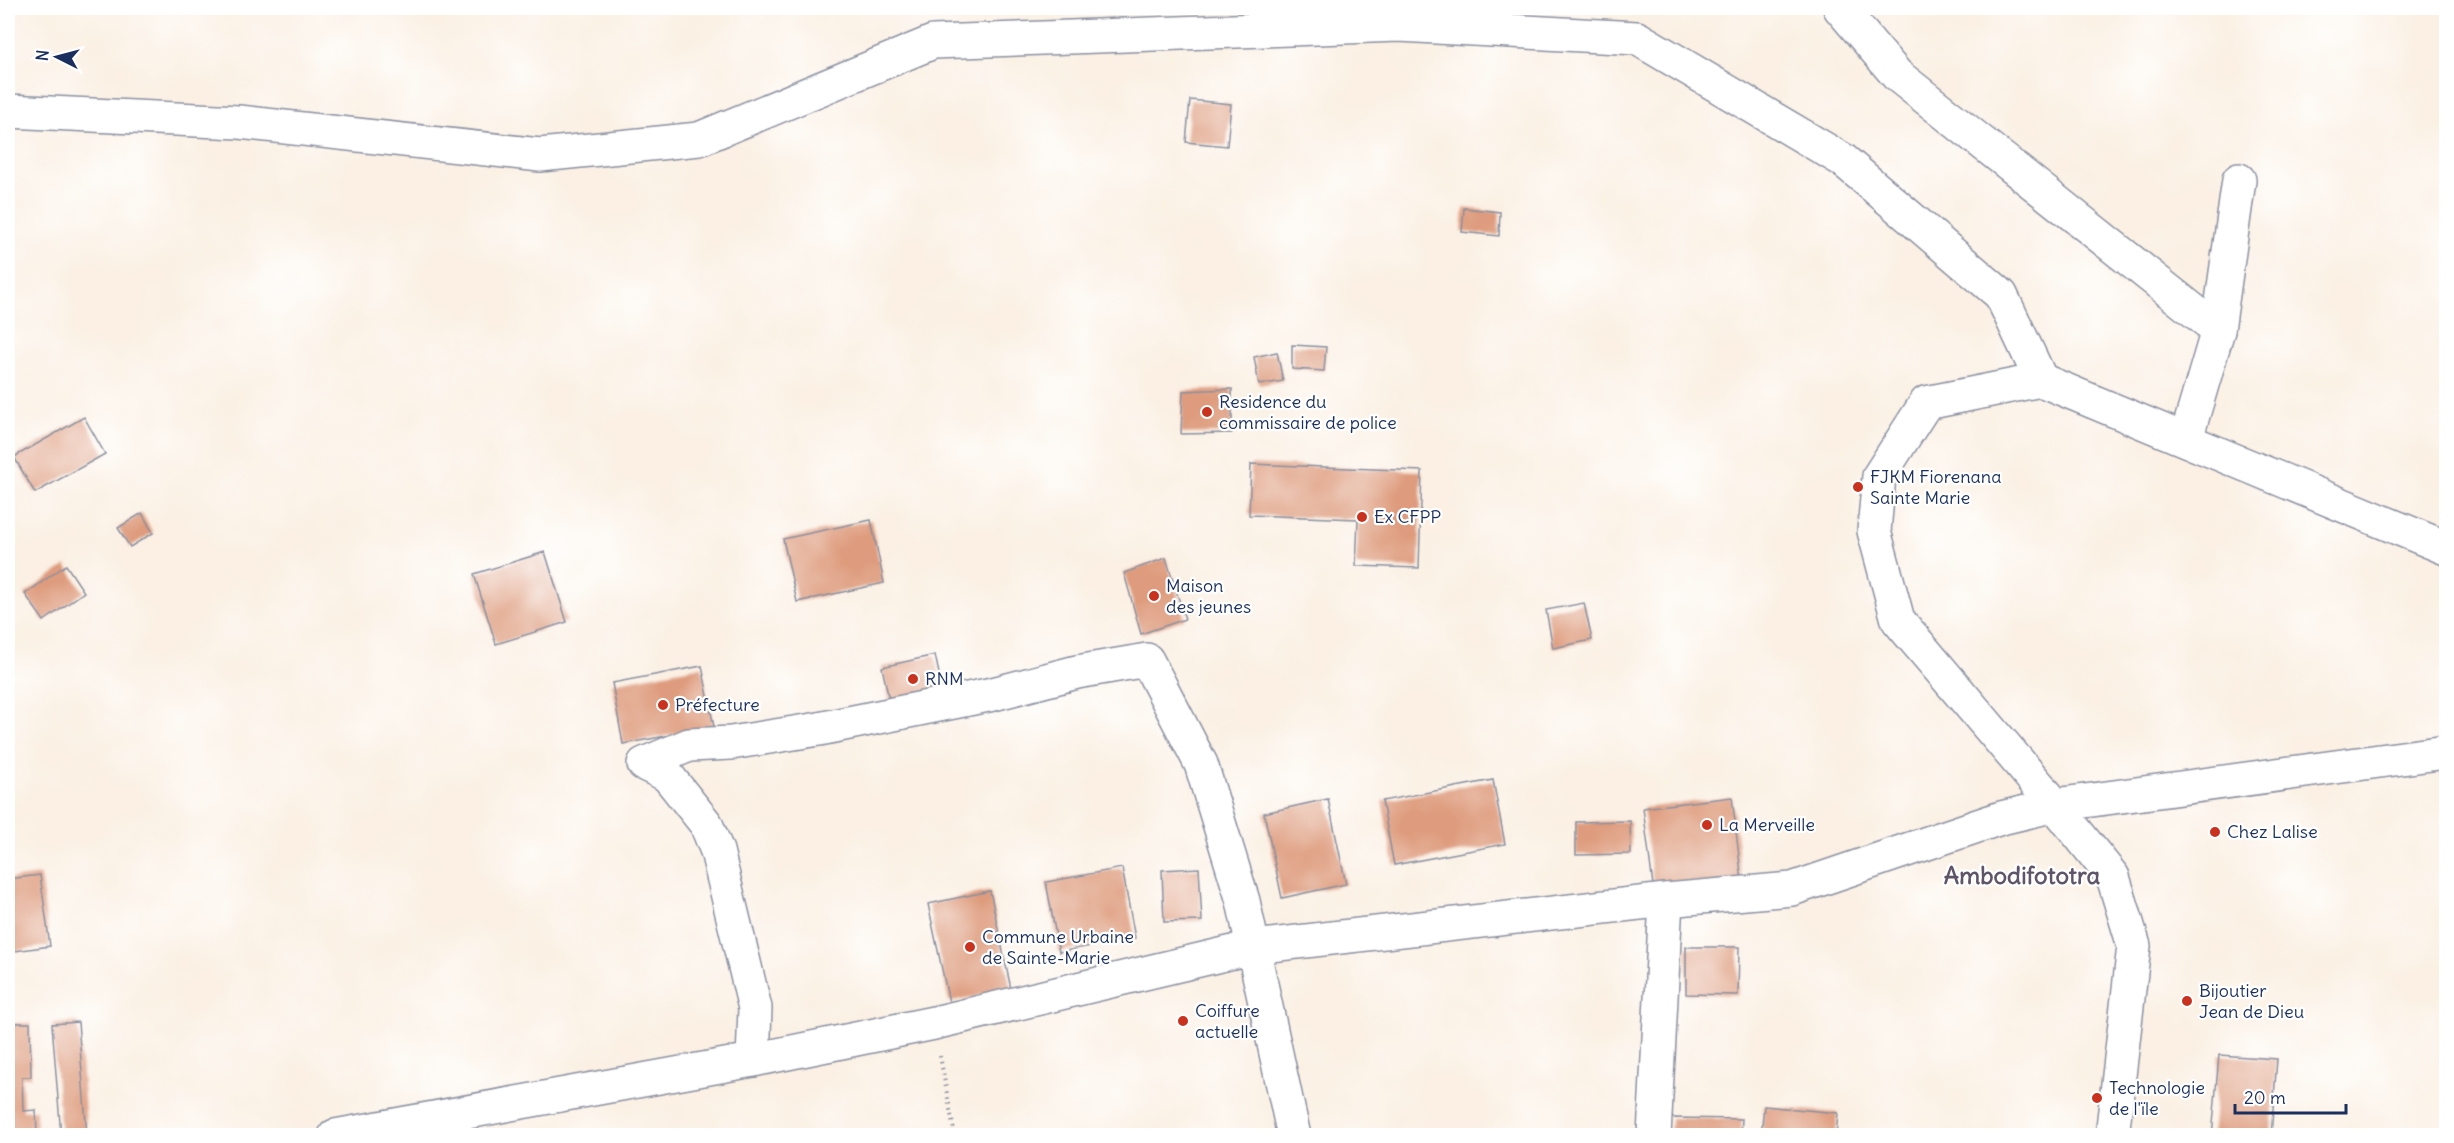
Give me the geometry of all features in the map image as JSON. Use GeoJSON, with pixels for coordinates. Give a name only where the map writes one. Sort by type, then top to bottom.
{"type":"FeatureCollection","features":[{"type":"Feature","properties":{"kind":"street"},"geometry":{"type":"LineString","coordinates":[[1840,8],[1897,75],[2218,330]]}},
{"type":"Feature","properties":{"kind":"street"},"geometry":{"type":"LineString","coordinates":[[8,111],[239,122],[540,155],[699,139],[933,42],[1399,25],[1637,38],[1843,160],[2001,295],[2041,380]]}},
{"type":"Feature","properties":{"kind":"street"},"geometry":{"type":"LineString","coordinates":[[2186,439],[2218,330],[2239,180]]}},
{"type":"Feature","properties":{"kind":"street"},"geometry":{"type":"LineString","coordinates":[[2112,1136],[2134,946],[2113,877],[1898,620],[1874,531],[1879,476],[1926,403],[2041,380],[2446,548]]}},
{"type":"Feature","properties":{"kind":"street"},"geometry":{"type":"LineString","coordinates":[[753,1060],[755,1008],[717,851],[706,824],[667,775],[644,764],[688,745],[731,742],[819,729],[982,697],[1077,672],[1147,660],[1201,764],[1243,901],[1294,1136]]}},
{"type":"Feature","properties":{"kind":"street"},"geometry":{"type":"LineString","coordinates":[[335,1136],[753,1060],[934,1023],[1254,947],[1666,900],[1792,889],[2001,818],[2055,805],[2446,752]]}},
{"type":"Feature","properties":{"kind":"street"},"geometry":{"type":"LineString","coordinates":[[1654,1136],[1666,900]]}},
{"type":"Feature","properties":{"kind":"path"},"geometry":{"type":"LineString","coordinates":[[934,1023],[955,1136]]}},
{"type":"Feature","properties":{"kind":"building"},"geometry":{"type":"Polygon","coordinates":[[[1190,100],[1231,104],[1227,146],[1186,142],[1190,100]]]}},
{"type":"Feature","properties":{"kind":"building"},"geometry":{"type":"Polygon","coordinates":[[[1464,208],[1500,212],[1499,236],[1462,232],[1464,208]]]}},
{"type":"Feature","properties":{"kind":"building"},"geometry":{"type":"Polygon","coordinates":[[[1292,345],[1326,347],[1324,371],[1292,369],[1292,345]]]}},
{"type":"Feature","properties":{"kind":"building"},"geometry":{"type":"Polygon","coordinates":[[[1277,352],[1283,381],[1259,385],[1254,357],[1277,352]]]}},
{"type":"Feature","properties":{"kind":"building","name":"Residence du commissaire de police"},"geometry":{"type":"Polygon","coordinates":[[[1232,389],[1232,433],[1181,434],[1183,391],[1232,389]]]}},
{"type":"Feature","properties":{"kind":"building"},"geometry":{"type":"Polygon","coordinates":[[[84,417],[105,454],[35,493],[14,457],[84,417]]]}},
{"type":"Feature","properties":{"kind":"building","name":"Ex CFPP"},"geometry":{"type":"Polygon","coordinates":[[[1251,464],[1422,471],[1419,568],[1356,566],[1358,519],[1249,515],[1251,464]]]}},
{"type":"Feature","properties":{"kind":"building"},"geometry":{"type":"Polygon","coordinates":[[[142,513],[153,533],[130,547],[118,528],[142,513]]]}},
{"type":"Feature","properties":{"kind":"building"},"geometry":{"type":"Polygon","coordinates":[[[871,520],[884,583],[797,602],[783,539],[871,520]]]}},
{"type":"Feature","properties":{"kind":"building"},"geometry":{"type":"Polygon","coordinates":[[[545,552],[567,622],[496,644],[474,574],[545,552]]]}},
{"type":"Feature","properties":{"kind":"building","name":"Maison des jeunes"},"geometry":{"type":"Polygon","coordinates":[[[1166,558],[1185,619],[1141,634],[1124,573],[1166,558]]]}},
{"type":"Feature","properties":{"kind":"building"},"geometry":{"type":"Polygon","coordinates":[[[66,565],[84,592],[44,621],[25,594],[66,565]]]}},
{"type":"Feature","properties":{"kind":"building"},"geometry":{"type":"Polygon","coordinates":[[[1584,603],[1592,640],[1553,648],[1546,610],[1584,603]]]}},
{"type":"Feature","properties":{"kind":"building","name":"RNM"},"geometry":{"type":"Polygon","coordinates":[[[935,655],[943,692],[890,704],[882,667],[935,655]]]}},
{"type":"Feature","properties":{"kind":"building","name":"Préfecture"},"geometry":{"type":"Polygon","coordinates":[[[702,666],[714,727],[623,744],[612,683],[702,666]]]}},
{"type":"Feature","properties":{"kind":"building"},"geometry":{"type":"Polygon","coordinates":[[[1493,780],[1505,844],[1394,865],[1382,801],[1493,780]]]}},
{"type":"Feature","properties":{"kind":"building"},"geometry":{"type":"Polygon","coordinates":[[[1732,797],[1742,882],[1654,893],[1643,808],[1732,797]]]}},
{"type":"Feature","properties":{"kind":"building"},"geometry":{"type":"Polygon","coordinates":[[[1328,799],[1346,884],[1282,898],[1264,813],[1328,799]]]}},
{"type":"Feature","properties":{"kind":"building"},"geometry":{"type":"Polygon","coordinates":[[[1630,821],[1631,854],[1576,855],[1576,822],[1630,821]]]}},
{"type":"Feature","properties":{"kind":"building"},"geometry":{"type":"Polygon","coordinates":[[[1122,868],[1135,938],[1059,952],[1046,882],[1122,868]]]}},
{"type":"Feature","properties":{"kind":"building"},"geometry":{"type":"Polygon","coordinates":[[[1199,868],[1202,921],[1164,922],[1162,870],[1199,868]]]}},
{"type":"Feature","properties":{"kind":"building"},"geometry":{"type":"Polygon","coordinates":[[[40,875],[50,946],[8,952],[8,879],[40,875]]]}},
{"type":"Feature","properties":{"kind":"building","name":"Commune Urbaine de Sainte-Marie"},"geometry":{"type":"Polygon","coordinates":[[[990,891],[1011,989],[949,1002],[928,904],[990,891]]]}},
{"type":"Feature","properties":{"kind":"building"},"geometry":{"type":"Polygon","coordinates":[[[1686,947],[1739,947],[1738,995],[1686,994],[1686,947]]]}},
{"type":"Feature","properties":{"kind":"building"},"geometry":{"type":"Polygon","coordinates":[[[78,1022],[87,1136],[61,1136],[52,1024],[78,1022]]]}},
{"type":"Feature","properties":{"kind":"building"},"geometry":{"type":"Polygon","coordinates":[[[8,1023],[30,1023],[31,1077],[22,1077],[23,1111],[36,1110],[37,1136],[8,1136],[8,1023]]]}},
{"type":"Feature","properties":{"kind":"building"},"geometry":{"type":"Polygon","coordinates":[[[2219,1055],[2277,1059],[2271,1136],[2212,1136],[2219,1055]]]}},
{"type":"Feature","properties":{"kind":"building"},"geometry":{"type":"Polygon","coordinates":[[[1764,1106],[1838,1113],[1836,1136],[1761,1136],[1764,1106]]]}},
{"type":"Feature","properties":{"kind":"building"},"geometry":{"type":"Polygon","coordinates":[[[1671,1118],[1742,1119],[1741,1136],[1670,1136],[1671,1118]]]}},
{"type":"Feature","properties":{"kind":"place","name":"Residence du commissaire de police"},"geometry":{"type":"Point","coordinates":[1207,412]}},
{"type":"Feature","properties":{"kind":"place","name":"FJKM Fiorenana Sainte Marie"},"geometry":{"type":"Point","coordinates":[1858,487]}},
{"type":"Feature","properties":{"kind":"place","name":"Ex CFPP"},"geometry":{"type":"Point","coordinates":[1362,517]}},
{"type":"Feature","properties":{"kind":"place","name":"Maison des jeunes"},"geometry":{"type":"Point","coordinates":[1154,596]}},
{"type":"Feature","properties":{"kind":"place","name":"RNM"},"geometry":{"type":"Point","coordinates":[913,679]}},
{"type":"Feature","properties":{"kind":"place","name":"Préfecture"},"geometry":{"type":"Point","coordinates":[663,705]}},
{"type":"Feature","properties":{"kind":"place","name":"La Merveille"},"geometry":{"type":"Point","coordinates":[1707,825]}},
{"type":"Feature","properties":{"kind":"place","name":"Chez Lalise"},"geometry":{"type":"Point","coordinates":[2215,832]}},
{"type":"Feature","properties":{"kind":"place","name":"Commune Urbaine de Sainte-Marie"},"geometry":{"type":"Point","coordinates":[970,947]}},
{"type":"Feature","properties":{"kind":"place","name":"Bijoutier Jean de Dieu"},"geometry":{"type":"Point","coordinates":[2187,1001]}},
{"type":"Feature","properties":{"kind":"place","name":"Coiffure actuelle"},"geometry":{"type":"Point","coordinates":[1183,1021]}},
{"type":"Feature","properties":{"kind":"place","name":"Technologie de l'ïle"},"geometry":{"type":"Point","coordinates":[2097,1098]}},
{"type":"Feature","properties":{"kind":"district","name":"Ambodifototra"},"geometry":{"type":"Point","coordinates":[2022,876]}}]}
